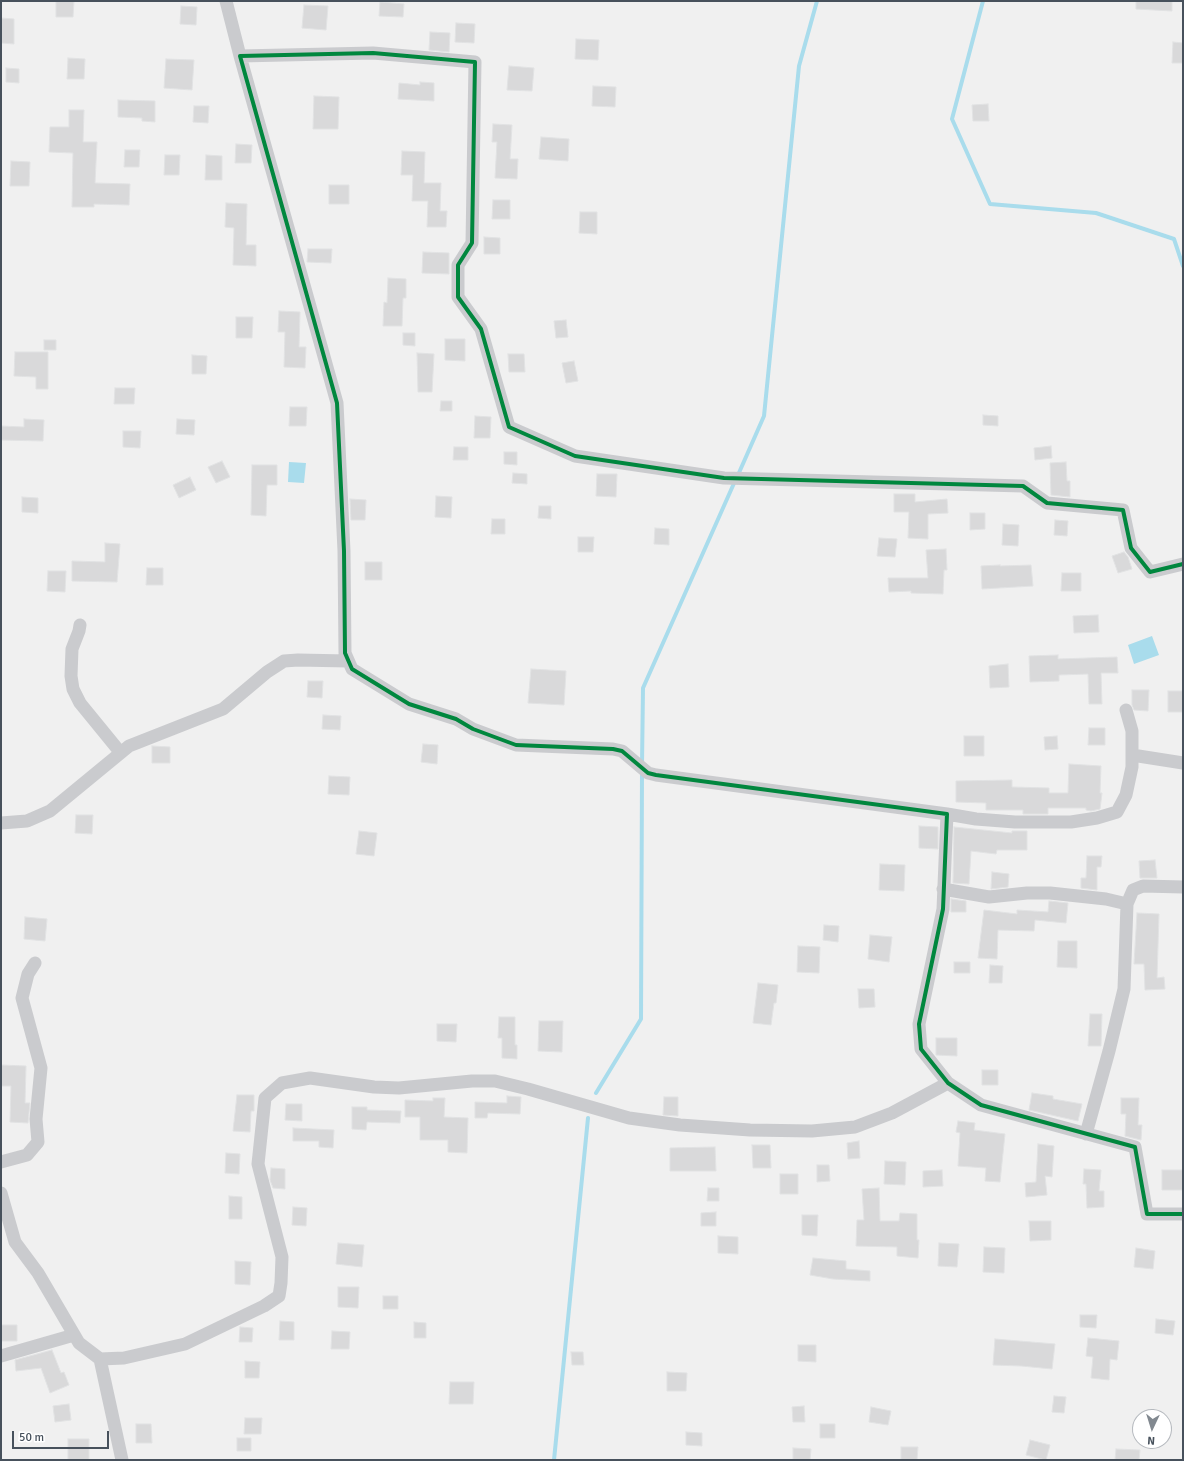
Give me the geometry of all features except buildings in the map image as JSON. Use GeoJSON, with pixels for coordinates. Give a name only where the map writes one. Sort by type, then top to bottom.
{"type":"FeatureCollection","features":[{"type":"Feature","properties":{"kind":"street"},"geometry":{"type":"LineString","coordinates":[[226,1],[337,403],[344,551],[344,654],[352,668],[361,676],[409,704],[456,720],[473,729],[516,745],[613,749],[622,752],[648,772],[656,775],[976,819],[1015,822],[1072,822],[1097,818],[1117,812],[1126,795],[1132,767],[1132,731],[1126,710]]}},
{"type":"Feature","properties":{"kind":"street"},"geometry":{"type":"LineString","coordinates":[[240,56],[373,53],[475,62],[472,243],[458,265],[458,297],[481,329],[509,427],[574,456],[734,479],[1023,486],[1047,503],[1123,510],[1131,548],[1150,572],[1183,564]]}},
{"type":"Feature","properties":{"kind":"street"},"geometry":{"type":"LineString","coordinates":[[80,625],[72,648],[71,676],[73,689],[80,703],[120,752]]}},
{"type":"Feature","properties":{"kind":"street"},"geometry":{"type":"LineString","coordinates":[[1,823],[27,821],[50,811],[129,746],[152,735],[223,709],[262,676],[284,661],[348,661]]}},
{"type":"Feature","properties":{"kind":"street"},"geometry":{"type":"LineString","coordinates":[[1132,755],[1183,763]]}},
{"type":"Feature","properties":{"kind":"street"},"geometry":{"type":"LineString","coordinates":[[947,814],[943,909],[919,1024],[921,1049],[948,1083],[981,1105],[1135,1147],[1147,1214],[1183,1214]]}},
{"type":"Feature","properties":{"kind":"street"},"geometry":{"type":"LineString","coordinates":[[1086,1134],[1109,1051],[1124,989],[1127,904],[1133,890],[1143,886],[1183,887]]}},
{"type":"Feature","properties":{"kind":"street"},"geometry":{"type":"LineString","coordinates":[[944,889],[989,898],[1027,893],[1050,893],[1106,898],[1127,904]]}},
{"type":"Feature","properties":{"kind":"street"},"geometry":{"type":"LineString","coordinates":[[1,1162],[27,1155],[38,1142],[36,1119],[41,1068],[22,998],[28,974],[35,963]]}},
{"type":"Feature","properties":{"kind":"street"},"geometry":{"type":"LineString","coordinates":[[1,1193],[15,1242],[38,1273],[79,1343],[100,1359],[124,1358],[185,1344],[264,1306],[278,1296],[281,1283],[282,1257],[258,1164],[265,1098],[282,1083],[310,1078],[374,1087],[399,1088],[472,1081],[495,1081],[629,1118],[680,1125],[812,1131],[855,1127],[892,1113],[948,1083]]}},
{"type":"Feature","properties":{"kind":"street"},"geometry":{"type":"LineString","coordinates":[[1,1356],[74,1335]]}},
{"type":"Feature","properties":{"kind":"street"},"geometry":{"type":"LineString","coordinates":[[100,1359],[122,1460]]}},
{"type":"Feature","properties":{"kind":"water"},"geometry":{"type":"Polygon","coordinates":[[[289,462],[306,463],[304,483],[288,482],[289,462]]]}},
{"type":"Feature","properties":{"kind":"water"},"geometry":{"type":"Polygon","coordinates":[[[1152,636],[1159,655],[1134,664],[1128,645],[1152,636]]]}},
{"type":"Feature","properties":{"kind":"waterway"},"geometry":{"type":"LineString","coordinates":[[738,475],[764,416],[799,66],[817,1]]}},
{"type":"Feature","properties":{"kind":"waterway"},"geometry":{"type":"LineString","coordinates":[[983,1],[952,119],[990,204],[1096,213],[1174,239],[1183,266]]}},
{"type":"Feature","properties":{"kind":"waterway"},"geometry":{"type":"LineString","coordinates":[[642,765],[643,688],[735,481]]}},
{"type":"Feature","properties":{"kind":"waterway"},"geometry":{"type":"LineString","coordinates":[[596,1093],[641,1019],[642,772]]}},
{"type":"Feature","properties":{"kind":"waterway"},"geometry":{"type":"LineString","coordinates":[[554,1460],[588,1118]]}},
{"type":"Feature","properties":{"kind":"cycle path"},"geometry":{"type":"LineString","coordinates":[[1183,564],[1150,572],[1131,548],[1123,510],[1047,503],[1023,486],[724,478],[575,456],[509,427],[481,329],[458,297],[458,265],[472,243],[475,62],[373,53],[240,56],[337,403],[344,551],[345,653],[352,669],[409,704],[456,719],[473,729],[516,745],[613,749],[622,751],[648,773],[656,775],[947,814],[943,909],[919,1024],[921,1049],[948,1083],[981,1105],[1135,1147],[1147,1214],[1183,1214]]}}]}
